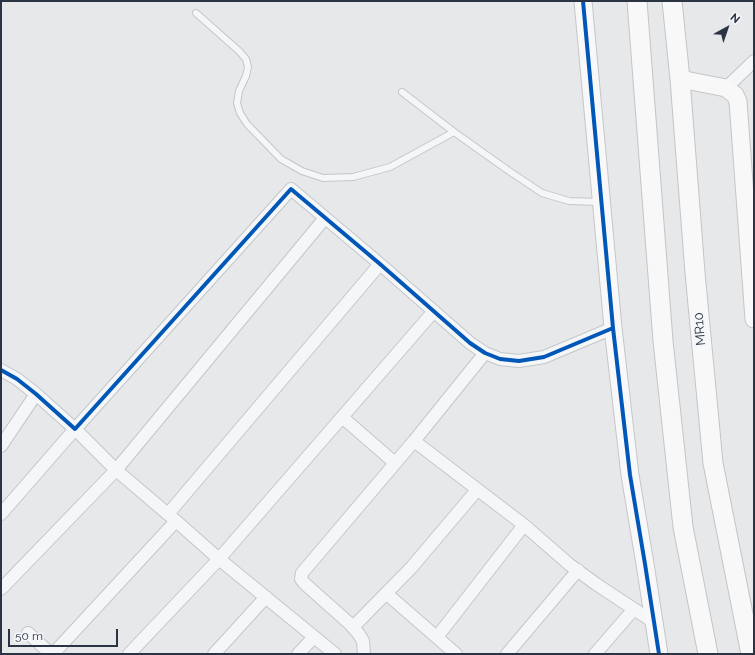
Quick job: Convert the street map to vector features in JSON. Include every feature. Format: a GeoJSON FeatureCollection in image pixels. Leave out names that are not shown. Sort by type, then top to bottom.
{"type":"FeatureCollection","features":[{"type":"Feature","properties":{"kind":"main road"},"geometry":{"type":"LineString","coordinates":[[637,1],[665,357],[683,527],[708,654]]}},
{"type":"Feature","properties":{"kind":"main road","name":"MR10"},"geometry":{"type":"LineString","coordinates":[[672,1],[713,463],[751,654]]}},
{"type":"Feature","properties":{"kind":"street"},"geometry":{"type":"LineString","coordinates":[[583,1],[613,328],[630,475],[659,654]]}},
{"type":"Feature","properties":{"kind":"street"},"geometry":{"type":"LineString","coordinates":[[726,88],[754,61]]}},
{"type":"Feature","properties":{"kind":"street"},"geometry":{"type":"LineString","coordinates":[[680,79],[726,88],[738,101],[754,319]]}},
{"type":"Feature","properties":{"kind":"street"},"geometry":{"type":"LineString","coordinates":[[1,514],[290,189],[380,264],[470,343],[485,353],[500,359],[519,361],[544,357],[613,328]]}},
{"type":"Feature","properties":{"kind":"street"},"geometry":{"type":"LineString","coordinates":[[1,589],[116,470],[325,218]]}},
{"type":"Feature","properties":{"kind":"street"},"geometry":{"type":"LineString","coordinates":[[28,633],[52,654],[172,518],[380,264]]}},
{"type":"Feature","properties":{"kind":"street"},"geometry":{"type":"LineString","coordinates":[[129,654],[218,559],[434,311]]}},
{"type":"Feature","properties":{"kind":"street"},"geometry":{"type":"LineString","coordinates":[[364,654],[363,641],[353,628],[304,583],[301,579],[302,573],[414,441],[485,353]]}},
{"type":"Feature","properties":{"kind":"street"},"geometry":{"type":"LineString","coordinates":[[1,370],[17,379],[36,394],[75,429],[116,470],[218,559],[335,654]]}},
{"type":"Feature","properties":{"kind":"street"},"geometry":{"type":"LineString","coordinates":[[1,446],[36,394]]}},
{"type":"Feature","properties":{"kind":"street"},"geometry":{"type":"LineString","coordinates":[[342,417],[395,463]]}},
{"type":"Feature","properties":{"kind":"street"},"geometry":{"type":"LineString","coordinates":[[414,441],[596,584],[654,623]]}},
{"type":"Feature","properties":{"kind":"street"},"geometry":{"type":"LineString","coordinates":[[353,628],[411,568],[477,490]]}},
{"type":"Feature","properties":{"kind":"street"},"geometry":{"type":"LineString","coordinates":[[437,637],[524,526]]}},
{"type":"Feature","properties":{"kind":"street"},"geometry":{"type":"LineString","coordinates":[[507,654],[578,570]]}},
{"type":"Feature","properties":{"kind":"street"},"geometry":{"type":"LineString","coordinates":[[387,594],[456,654]]}},
{"type":"Feature","properties":{"kind":"street"},"geometry":{"type":"LineString","coordinates":[[214,654],[266,598]]}},
{"type":"Feature","properties":{"kind":"street"},"geometry":{"type":"LineString","coordinates":[[596,654],[634,609]]}},
{"type":"Feature","properties":{"kind":"street"},"geometry":{"type":"LineString","coordinates":[[298,654],[314,637]]}},
{"type":"Feature","properties":{"kind":"lane"},"geometry":{"type":"LineString","coordinates":[[196,13],[246,59],[248,67],[246,76],[239,91],[237,103],[240,113],[247,124],[281,159],[302,172],[323,178],[353,177],[390,167],[454,132]]}},
{"type":"Feature","properties":{"kind":"lane"},"geometry":{"type":"LineString","coordinates":[[402,92],[454,132],[542,193],[569,201],[602,202]]}},
{"type":"Feature","properties":{"kind":"cycle path"},"geometry":{"type":"LineString","coordinates":[[583,1],[613,328],[630,475],[659,654]]}},
{"type":"Feature","properties":{"kind":"cycle path"},"geometry":{"type":"LineString","coordinates":[[1,370],[17,379],[36,394],[75,429],[291,189],[470,343],[485,353],[500,359],[519,361],[544,357],[613,328]]}}]}
